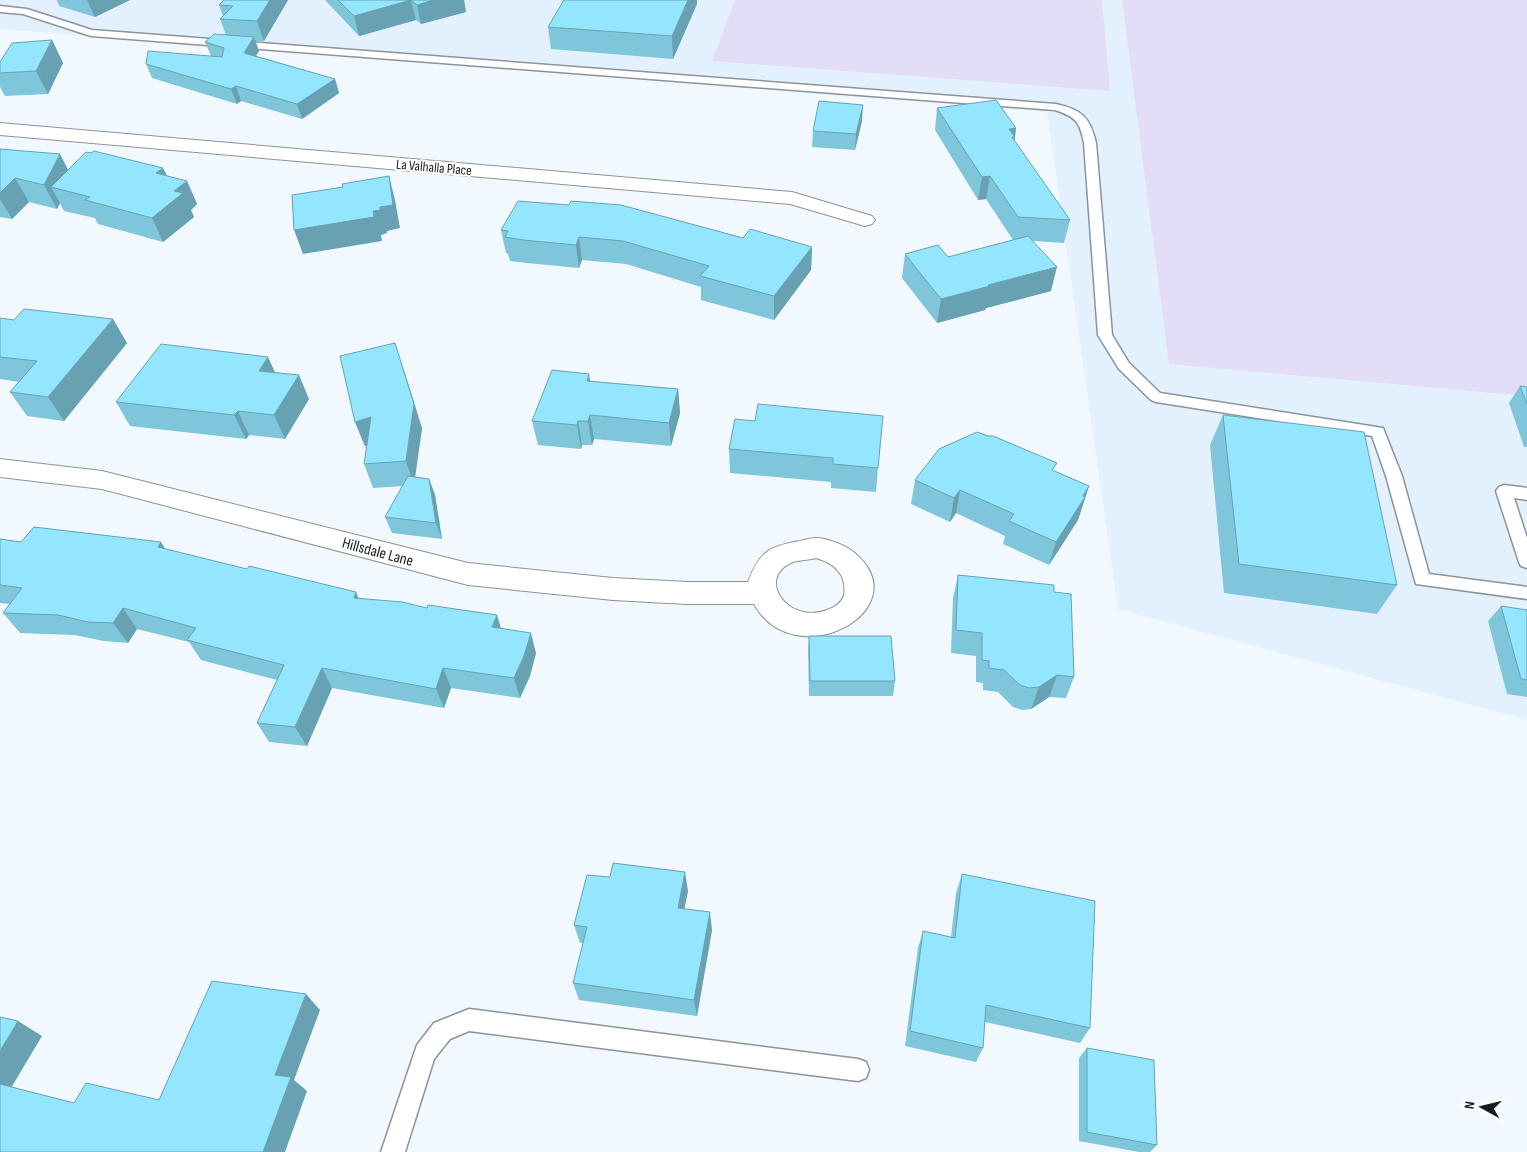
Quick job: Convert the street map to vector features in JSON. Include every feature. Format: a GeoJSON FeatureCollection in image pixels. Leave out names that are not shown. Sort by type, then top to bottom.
{"type":"FeatureCollection","features":[{"type":"Feature","properties":{"kind":"street","name":"La Valhalla Place"},"geometry":{"type":"LineString","coordinates":[[0,129],[792,198],[865,220]]}},
{"type":"Feature","properties":{"kind":"street","name":"Hillsdale Lane"},"geometry":{"type":"LineString","coordinates":[[0,468],[102,480],[468,574],[613,589],[762,593]]}},
{"type":"Feature","properties":{"kind":"lane"},"geometry":{"type":"LineString","coordinates":[[0,9],[24,11],[91,33],[1056,107],[1076,113],[1086,124],[1090,143],[1105,335],[1124,366],[1156,397],[1378,432],[1394,476],[1422,580],[1527,593]]}},
{"type":"Feature","properties":{"kind":"lane"},"geometry":{"type":"LineString","coordinates":[[1527,494],[1504,491],[1527,562]]}},
{"type":"Feature","properties":{"kind":"lane"},"geometry":{"type":"LineString","coordinates":[[393,1152],[425,1053],[442,1031],[469,1020],[858,1070]]}},
{"type":"Feature","properties":{"kind":"shaded area"},"geometry":{"type":"Polygon","coordinates":[[[0,0],[1527,0],[1527,720],[1118,609],[1047,112],[0,29],[0,0]]]}},
{"type":"Feature","properties":{"kind":"shaded area"},"geometry":{"type":"Polygon","coordinates":[[[735,0],[1102,0],[1110,91],[712,61],[735,0]]]}},
{"type":"Feature","properties":{"kind":"shaded area"},"geometry":{"type":"Polygon","coordinates":[[[1122,0],[1527,0],[1527,396],[1169,364],[1122,0]]]}},
{"type":"Feature","properties":{"kind":"building"},"geometry":{"type":"Polygon","coordinates":[[[224,0],[270,0],[257,21],[220,19],[233,6],[219,5],[224,0]]]}},
{"type":"Feature","properties":{"kind":"building"},"geometry":{"type":"Polygon","coordinates":[[[338,0],[411,0],[354,16],[338,0]]]}},
{"type":"Feature","properties":{"kind":"building"},"geometry":{"type":"Polygon","coordinates":[[[411,0],[433,0],[417,5],[411,0]]]}},
{"type":"Feature","properties":{"kind":"building"},"geometry":{"type":"Polygon","coordinates":[[[564,0],[688,0],[672,36],[548,27],[564,0]]]}},
{"type":"Feature","properties":{"kind":"building"},"geometry":{"type":"Polygon","coordinates":[[[214,34],[254,37],[244,53],[335,79],[297,104],[236,86],[231,89],[146,64],[148,51],[222,57],[224,48],[205,42],[214,34]]]}},
{"type":"Feature","properties":{"kind":"building"},"geometry":{"type":"Polygon","coordinates":[[[52,40],[36,71],[0,73],[0,62],[12,43],[52,40]]]}},
{"type":"Feature","properties":{"kind":"building"},"geometry":{"type":"Polygon","coordinates":[[[996,100],[1016,128],[1009,129],[1015,137],[1012,137],[1070,220],[1018,217],[990,176],[982,177],[937,108],[996,100]]]}},
{"type":"Feature","properties":{"kind":"building"},"geometry":{"type":"Polygon","coordinates":[[[819,101],[863,105],[856,134],[813,131],[819,101]]]}},
{"type":"Feature","properties":{"kind":"building"},"geometry":{"type":"Polygon","coordinates":[[[0,149],[60,154],[44,185],[15,178],[0,193],[0,149]]]}},
{"type":"Feature","properties":{"kind":"building"},"geometry":{"type":"Polygon","coordinates":[[[94,151],[163,168],[156,173],[187,181],[174,191],[183,193],[152,218],[85,200],[90,197],[51,187],[86,152],[91,153],[94,151]]]}},
{"type":"Feature","properties":{"kind":"building"},"geometry":{"type":"Polygon","coordinates":[[[389,176],[393,205],[380,207],[380,210],[373,211],[374,217],[294,230],[292,195],[343,187],[342,184],[389,176]]]}},
{"type":"Feature","properties":{"kind":"building"},"geometry":{"type":"Polygon","coordinates":[[[518,201],[569,205],[571,201],[621,205],[743,238],[750,229],[812,247],[774,296],[700,276],[709,266],[623,241],[579,237],[576,245],[505,237],[508,231],[501,230],[518,201]]]}},
{"type":"Feature","properties":{"kind":"building"},"geometry":{"type":"Polygon","coordinates":[[[1028,236],[1057,267],[941,299],[905,254],[938,245],[948,257],[1028,236]]]}},
{"type":"Feature","properties":{"kind":"building"},"geometry":{"type":"Polygon","coordinates":[[[24,309],[113,319],[48,397],[10,392],[37,361],[0,357],[0,318],[14,320],[24,309]]]}},
{"type":"Feature","properties":{"kind":"building"},"geometry":{"type":"Polygon","coordinates":[[[395,343],[414,404],[406,461],[364,464],[371,417],[355,422],[340,356],[395,343]]]}},
{"type":"Feature","properties":{"kind":"building"},"geometry":{"type":"Polygon","coordinates":[[[161,344],[268,357],[259,371],[299,375],[274,415],[238,411],[234,415],[116,402],[161,344]]]}},
{"type":"Feature","properties":{"kind":"building"},"geometry":{"type":"Polygon","coordinates":[[[552,370],[589,374],[587,381],[678,389],[669,423],[590,415],[588,421],[578,421],[577,425],[532,421],[552,370]]]}},
{"type":"Feature","properties":{"kind":"building"},"geometry":{"type":"Polygon","coordinates":[[[1520,386],[1527,387],[1527,404],[1520,386]]]}},
{"type":"Feature","properties":{"kind":"building"},"geometry":{"type":"Polygon","coordinates":[[[758,404],[883,416],[878,468],[833,464],[833,458],[729,449],[735,419],[755,421],[758,404]]]}},
{"type":"Feature","properties":{"kind":"building"},"geometry":{"type":"Polygon","coordinates":[[[1223,415],[1364,432],[1397,585],[1239,564],[1223,415]]]}},
{"type":"Feature","properties":{"kind":"building"},"geometry":{"type":"Polygon","coordinates":[[[977,432],[993,436],[1057,463],[1052,470],[1089,486],[1083,496],[1085,497],[1056,542],[1009,521],[1014,514],[960,490],[954,498],[915,480],[939,449],[977,432]]]}},
{"type":"Feature","properties":{"kind":"building"},"geometry":{"type":"Polygon","coordinates":[[[408,476],[429,479],[436,523],[385,517],[408,476]]]}},
{"type":"Feature","properties":{"kind":"building"},"geometry":{"type":"Polygon","coordinates":[[[34,527],[161,542],[158,547],[247,569],[249,566],[356,592],[354,598],[402,602],[427,608],[428,605],[497,615],[492,627],[531,633],[524,656],[514,678],[443,668],[436,689],[322,668],[295,727],[257,723],[284,665],[187,640],[196,628],[123,608],[113,623],[88,622],[58,615],[3,613],[22,588],[0,585],[0,539],[21,542],[34,527]]]}},
{"type":"Feature","properties":{"kind":"building"},"geometry":{"type":"Polygon","coordinates":[[[958,575],[1054,585],[1054,592],[1071,594],[1074,677],[1057,675],[1039,687],[1029,688],[1020,685],[1004,670],[989,668],[989,661],[982,660],[982,633],[956,630],[958,575]]]}},
{"type":"Feature","properties":{"kind":"building"},"geometry":{"type":"Polygon","coordinates":[[[1501,606],[1527,610],[1527,680],[1521,679],[1501,606]]]}},
{"type":"Feature","properties":{"kind":"building"},"geometry":{"type":"Polygon","coordinates":[[[809,636],[891,636],[895,681],[810,681],[809,636]]]}},
{"type":"Feature","properties":{"kind":"building"},"geometry":{"type":"Polygon","coordinates":[[[613,863],[685,872],[678,908],[710,912],[694,1000],[573,983],[587,927],[574,925],[587,875],[610,877],[613,863]]]}},
{"type":"Feature","properties":{"kind":"building"},"geometry":{"type":"Polygon","coordinates":[[[962,874],[1095,901],[1090,1028],[986,1005],[983,1048],[910,1031],[923,931],[955,938],[962,874]]]}},
{"type":"Feature","properties":{"kind":"building"},"geometry":{"type":"Polygon","coordinates":[[[212,981],[306,994],[275,1075],[291,1077],[263,1152],[0,1152],[0,1084],[74,1103],[86,1083],[159,1100],[212,981]]]}},
{"type":"Feature","properties":{"kind":"building"},"geometry":{"type":"Polygon","coordinates":[[[0,1017],[18,1021],[0,1051],[0,1017]]]}},
{"type":"Feature","properties":{"kind":"building"},"geometry":{"type":"Polygon","coordinates":[[[1087,1048],[1154,1060],[1157,1145],[1087,1132],[1087,1048]]]}}]}
